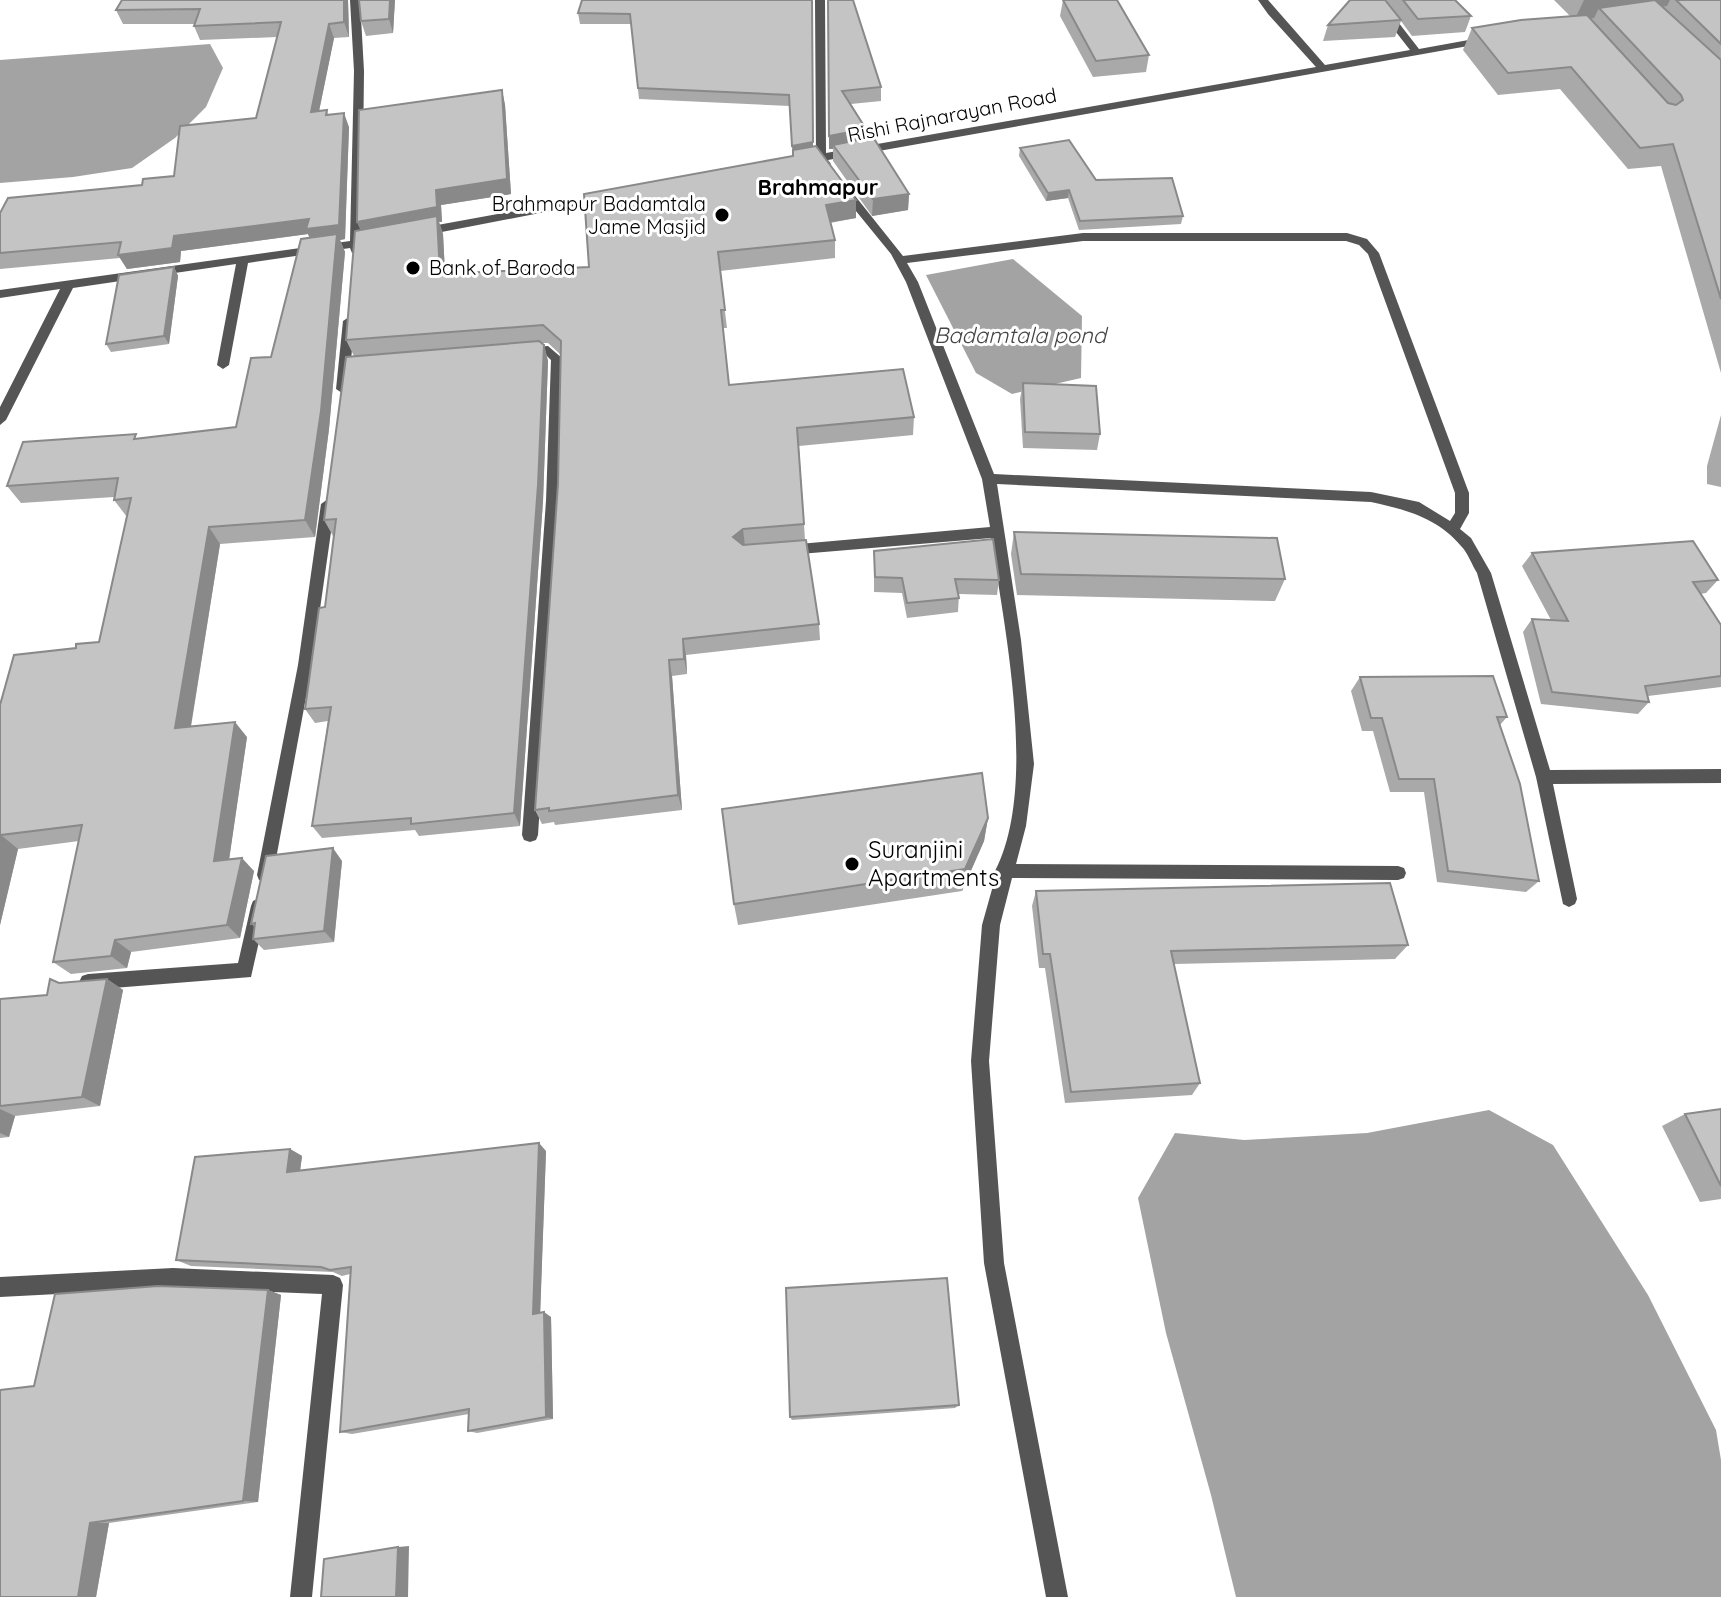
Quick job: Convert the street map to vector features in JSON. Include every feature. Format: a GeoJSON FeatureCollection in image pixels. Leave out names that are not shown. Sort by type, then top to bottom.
{"type":"FeatureCollection","features":[{"type":"Feature","properties":{"kind":"street"},"geometry":{"type":"LineString","coordinates":[[355,0],[359,71],[355,252]]}},
{"type":"Feature","properties":{"kind":"street"},"geometry":{"type":"LineString","coordinates":[[820,0],[821,158],[900,260],[912,282],[989,479],[1014,640],[1026,764],[1018,826],[1003,871],[991,925],[980,1061],[994,1263],[1057,1597]]}},
{"type":"Feature","properties":{"kind":"street"},"geometry":{"type":"LineString","coordinates":[[1263,0],[1322,68]]}},
{"type":"Feature","properties":{"kind":"street"},"geometry":{"type":"LineString","coordinates":[[1376,0],[1416,52]]}},
{"type":"Feature","properties":{"kind":"street","name":"Rishi Rajnarayan Road"},"geometry":{"type":"LineString","coordinates":[[791,163],[1503,37]]}},
{"type":"Feature","properties":{"kind":"street"},"geometry":{"type":"LineString","coordinates":[[401,236],[610,197]]}},
{"type":"Feature","properties":{"kind":"street"},"geometry":{"type":"LineString","coordinates":[[900,260],[1083,237],[1347,237],[1363,242],[1373,253],[1462,493],[1462,513],[1452,530]]}},
{"type":"Feature","properties":{"kind":"street"},"geometry":{"type":"LineString","coordinates":[[0,294],[243,260],[355,252],[386,239]]}},
{"type":"Feature","properties":{"kind":"street"},"geometry":{"type":"LineString","coordinates":[[223,365],[243,260]]}},
{"type":"Feature","properties":{"kind":"street"},"geometry":{"type":"LineString","coordinates":[[0,420],[68,285]]}},
{"type":"Feature","properties":{"kind":"street"},"geometry":{"type":"LineString","coordinates":[[340,407],[352,366],[350,305]]}},
{"type":"Feature","properties":{"kind":"street"},"geometry":{"type":"LineString","coordinates":[[508,353],[548,350],[557,359],[553,501],[530,835]]}},
{"type":"Feature","properties":{"kind":"street"},"geometry":{"type":"LineString","coordinates":[[989,479],[1371,497],[1414,506],[1452,530],[1466,542],[1484,573],[1544,777],[1569,899]]}},
{"type":"Feature","properties":{"kind":"street"},"geometry":{"type":"LineString","coordinates":[[76,983],[245,971],[303,680],[331,481]]}},
{"type":"Feature","properties":{"kind":"street"},"geometry":{"type":"LineString","coordinates":[[777,551],[997,532]]}},
{"type":"Feature","properties":{"kind":"street"},"geometry":{"type":"LineString","coordinates":[[1544,777],[1721,776]]}},
{"type":"Feature","properties":{"kind":"street"},"geometry":{"type":"LineString","coordinates":[[1003,871],[1398,873]]}},
{"type":"Feature","properties":{"kind":"street"},"geometry":{"type":"LineString","coordinates":[[0,1287],[173,1278],[333,1285],[301,1597]]}},
{"type":"Feature","properties":{"kind":"water"},"geometry":{"type":"Polygon","coordinates":[[[210,44],[223,68],[206,107],[175,138],[132,168],[0,183],[0,60],[210,44]]]}},
{"type":"Feature","properties":{"kind":"water","name":"Badamtala pond"},"geometry":{"type":"Polygon","coordinates":[[[1013,259],[1082,316],[1081,378],[1012,394],[976,373],[926,275],[1013,259]]]}},
{"type":"Feature","properties":{"kind":"water"},"geometry":{"type":"Polygon","coordinates":[[[1489,1110],[1553,1145],[1648,1295],[1716,1430],[1721,1460],[1721,1597],[1236,1597],[1166,1333],[1138,1198],[1175,1133],[1244,1140],[1367,1133],[1489,1110]]]}},
{"type":"Feature","properties":{"kind":"building"},"geometry":{"type":"Polygon","coordinates":[[[122,0],[344,0],[344,22],[329,24],[311,112],[327,110],[326,115],[344,113],[339,225],[306,229],[309,219],[174,236],[172,248],[118,255],[121,242],[0,253],[0,213],[8,198],[142,185],[143,179],[174,176],[180,126],[256,118],[281,22],[194,26],[200,9],[116,10],[122,0]]]}},
{"type":"Feature","properties":{"kind":"building"},"geometry":{"type":"Polygon","coordinates":[[[359,0],[390,0],[389,19],[361,21],[359,0]]]}},
{"type":"Feature","properties":{"kind":"building"},"geometry":{"type":"Polygon","coordinates":[[[582,0],[812,0],[813,142],[792,146],[789,95],[638,88],[630,14],[578,13],[582,0]]]}},
{"type":"Feature","properties":{"kind":"building"},"geometry":{"type":"Polygon","coordinates":[[[828,0],[853,0],[881,87],[842,91],[866,129],[829,136],[828,0]]]}},
{"type":"Feature","properties":{"kind":"building"},"geometry":{"type":"Polygon","coordinates":[[[1063,0],[1117,0],[1149,55],[1096,61],[1063,0]]]}},
{"type":"Feature","properties":{"kind":"building"},"geometry":{"type":"Polygon","coordinates":[[[1350,0],[1385,0],[1401,20],[1328,25],[1350,0]]]}},
{"type":"Feature","properties":{"kind":"building"},"geometry":{"type":"Polygon","coordinates":[[[1403,0],[1455,0],[1471,16],[1418,19],[1403,0]]]}},
{"type":"Feature","properties":{"kind":"building"},"geometry":{"type":"Polygon","coordinates":[[[1655,0],[1721,60],[1721,299],[1673,144],[1640,148],[1571,67],[1508,73],[1472,28],[1521,20],[1587,15],[1668,103],[1676,105],[1683,100],[1681,95],[1599,8],[1655,0]]]}},
{"type":"Feature","properties":{"kind":"building"},"geometry":{"type":"Polygon","coordinates":[[[1676,0],[1721,0],[1721,44],[1676,0]]]}},
{"type":"Feature","properties":{"kind":"building"},"geometry":{"type":"Polygon","coordinates":[[[502,90],[507,179],[436,190],[437,207],[357,222],[359,110],[502,90]]]}},
{"type":"Feature","properties":{"kind":"building"},"geometry":{"type":"Polygon","coordinates":[[[873,137],[909,194],[873,199],[833,145],[873,137]]]}},
{"type":"Feature","properties":{"kind":"building"},"geometry":{"type":"Polygon","coordinates":[[[1069,140],[1096,180],[1172,178],[1183,216],[1080,221],[1069,190],[1048,193],[1020,148],[1069,140]]]}},
{"type":"Feature","properties":{"kind":"building"},"geometry":{"type":"Polygon","coordinates":[[[816,146],[856,200],[826,205],[835,240],[718,252],[729,385],[903,369],[914,417],[797,428],[804,524],[743,529],[733,537],[743,545],[806,540],[819,624],[683,639],[684,659],[669,660],[678,795],[549,811],[549,808],[535,810],[558,484],[561,341],[543,325],[346,340],[355,231],[437,216],[440,274],[589,267],[584,194],[793,156],[793,150],[816,146]]]}},
{"type":"Feature","properties":{"kind":"building"},"geometry":{"type":"Polygon","coordinates":[[[337,234],[321,411],[305,520],[209,527],[175,728],[235,722],[214,861],[242,858],[227,925],[115,940],[111,956],[53,962],[82,825],[1,835],[0,838],[0,705],[14,655],[76,648],[76,644],[99,642],[131,498],[114,500],[118,478],[7,486],[23,442],[136,434],[134,439],[236,427],[251,358],[271,357],[301,239],[337,234]]]}},
{"type":"Feature","properties":{"kind":"building"},"geometry":{"type":"Polygon","coordinates":[[[174,267],[164,336],[106,344],[119,275],[174,267]]]}},
{"type":"Feature","properties":{"kind":"building"},"geometry":{"type":"Polygon","coordinates":[[[539,341],[544,345],[538,485],[514,813],[411,824],[411,818],[312,826],[331,707],[305,709],[319,608],[325,607],[336,519],[324,520],[346,357],[539,341]]]}},
{"type":"Feature","properties":{"kind":"building"},"geometry":{"type":"Polygon","coordinates":[[[1023,383],[1096,386],[1100,434],[1025,432],[1023,383]]]}},
{"type":"Feature","properties":{"kind":"building"},"geometry":{"type":"Polygon","coordinates":[[[1014,532],[1277,538],[1285,579],[1021,574],[1014,532]]]}},
{"type":"Feature","properties":{"kind":"building"},"geometry":{"type":"Polygon","coordinates":[[[993,539],[999,580],[955,579],[959,598],[907,603],[902,578],[875,577],[874,551],[993,539]]]}},
{"type":"Feature","properties":{"kind":"building"},"geometry":{"type":"Polygon","coordinates":[[[1693,541],[1718,580],[1693,582],[1721,625],[1721,676],[1645,686],[1649,702],[1552,692],[1532,619],[1568,621],[1532,553],[1693,541]]]}},
{"type":"Feature","properties":{"kind":"building"},"geometry":{"type":"Polygon","coordinates":[[[1493,676],[1507,717],[1497,717],[1520,784],[1539,881],[1448,871],[1434,779],[1399,779],[1382,718],[1371,718],[1360,677],[1493,676]]]}},
{"type":"Feature","properties":{"kind":"building","name":"Suranjini Apartments"},"geometry":{"type":"Polygon","coordinates":[[[982,773],[988,818],[965,869],[734,904],[722,809],[982,773]]]}},
{"type":"Feature","properties":{"kind":"building"},"geometry":{"type":"Polygon","coordinates":[[[333,848],[324,931],[253,939],[255,923],[251,924],[266,856],[333,848]]]}},
{"type":"Feature","properties":{"kind":"building"},"geometry":{"type":"Polygon","coordinates":[[[1390,883],[1408,945],[1171,951],[1200,1083],[1071,1092],[1050,954],[1043,954],[1036,891],[1390,883]]]}},
{"type":"Feature","properties":{"kind":"building"},"geometry":{"type":"Polygon","coordinates":[[[50,979],[59,983],[107,979],[82,1097],[0,1106],[0,999],[47,995],[50,979]]]}},
{"type":"Feature","properties":{"kind":"building"},"geometry":{"type":"Polygon","coordinates":[[[1721,1109],[1721,1186],[1685,1114],[1721,1109]]]}},
{"type":"Feature","properties":{"kind":"building"},"geometry":{"type":"Polygon","coordinates":[[[539,1143],[533,1314],[544,1312],[546,1417],[468,1431],[469,1409],[340,1432],[351,1267],[330,1270],[321,1267],[176,1260],[195,1157],[290,1149],[287,1172],[539,1143]]]}},
{"type":"Feature","properties":{"kind":"building"},"geometry":{"type":"Polygon","coordinates":[[[947,1278],[959,1405],[790,1417],[786,1288],[947,1278]]]}},
{"type":"Feature","properties":{"kind":"building"},"geometry":{"type":"Polygon","coordinates":[[[158,1286],[268,1290],[243,1501],[90,1523],[78,1597],[0,1597],[0,1390],[34,1386],[55,1294],[158,1286]]]}},
{"type":"Feature","properties":{"kind":"building"},"geometry":{"type":"Polygon","coordinates":[[[398,1547],[396,1597],[321,1597],[324,1559],[398,1547]]]}},
{"type":"Feature","properties":{"kind":"place","name":"Brahmapur Badamtala Jame Masjid"},"geometry":{"type":"Point","coordinates":[722,215]}},
{"type":"Feature","properties":{"kind":"place","name":"Bank of Baroda"},"geometry":{"type":"Point","coordinates":[413,268]}},
{"type":"Feature","properties":{"kind":"place","name":"Suranjini Apartments"},"geometry":{"type":"Point","coordinates":[852,864]}},
{"type":"Feature","properties":{"kind":"district","name":"Brahmapur"},"geometry":{"type":"Point","coordinates":[818,187]}}]}
